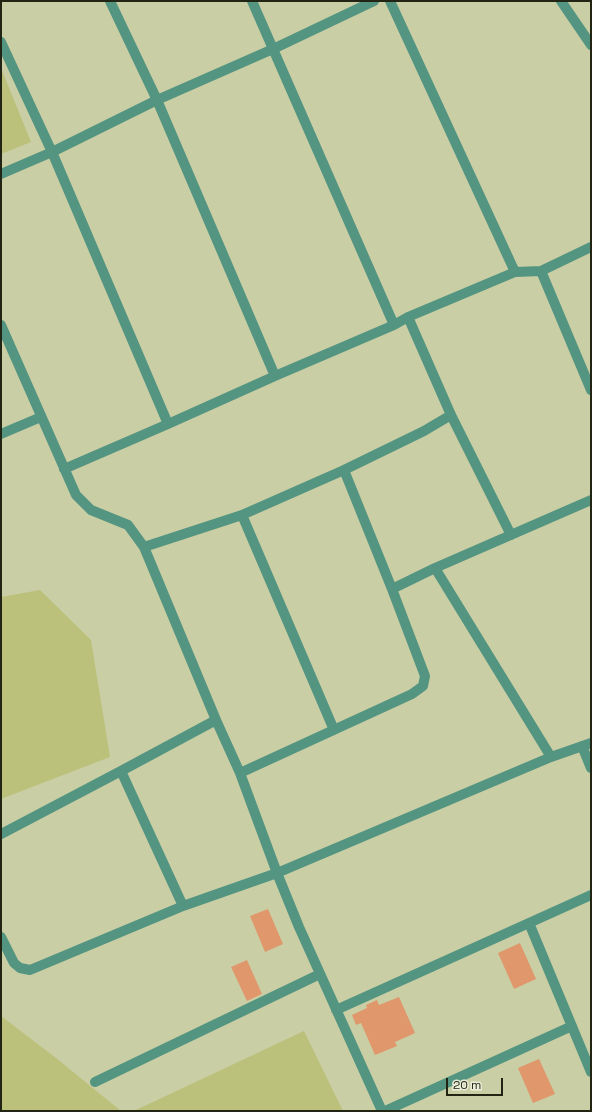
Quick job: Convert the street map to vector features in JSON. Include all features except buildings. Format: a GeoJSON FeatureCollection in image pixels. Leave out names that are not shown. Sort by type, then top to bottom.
{"type":"FeatureCollection","features":[{"type":"Feature","properties":{"kind":"street"},"geometry":{"type":"LineString","coordinates":[[110,1],[157,100],[275,376]]}},
{"type":"Feature","properties":{"kind":"street"},"geometry":{"type":"LineString","coordinates":[[252,1],[394,325]]}},
{"type":"Feature","properties":{"kind":"street"},"geometry":{"type":"LineString","coordinates":[[1,174],[52,152],[157,100],[273,49],[374,1]]}},
{"type":"Feature","properties":{"kind":"street"},"geometry":{"type":"LineString","coordinates":[[390,1],[515,272]]}},
{"type":"Feature","properties":{"kind":"street"},"geometry":{"type":"LineString","coordinates":[[561,1],[591,45]]}},
{"type":"Feature","properties":{"kind":"street"},"geometry":{"type":"LineString","coordinates":[[1,42],[52,152],[168,424]]}},
{"type":"Feature","properties":{"kind":"street"},"geometry":{"type":"LineString","coordinates":[[64,469],[394,325],[408,317],[515,272],[541,271],[591,247]]}},
{"type":"Feature","properties":{"kind":"street"},"geometry":{"type":"LineString","coordinates":[[541,271],[591,390]]}},
{"type":"Feature","properties":{"kind":"street"},"geometry":{"type":"LineString","coordinates":[[408,317],[451,415],[511,535]]}},
{"type":"Feature","properties":{"kind":"street"},"geometry":{"type":"LineString","coordinates":[[1,324],[76,495],[91,510],[128,525],[144,547],[216,720],[240,773],[277,873],[320,974],[382,1111]]}},
{"type":"Feature","properties":{"kind":"street"},"geometry":{"type":"LineString","coordinates":[[144,547],[242,515],[344,470],[424,431],[451,415]]}},
{"type":"Feature","properties":{"kind":"street"},"geometry":{"type":"LineString","coordinates":[[1,434],[41,417]]}},
{"type":"Feature","properties":{"kind":"street"},"geometry":{"type":"LineString","coordinates":[[240,773],[412,694],[423,686],[425,676],[344,470]]}},
{"type":"Feature","properties":{"kind":"street"},"geometry":{"type":"LineString","coordinates":[[392,589],[435,568],[591,500]]}},
{"type":"Feature","properties":{"kind":"street"},"geometry":{"type":"LineString","coordinates":[[242,515],[334,730]]}},
{"type":"Feature","properties":{"kind":"street"},"geometry":{"type":"LineString","coordinates":[[435,568],[551,758]]}},
{"type":"Feature","properties":{"kind":"street"},"geometry":{"type":"LineString","coordinates":[[1,834],[216,720]]}},
{"type":"Feature","properties":{"kind":"street"},"geometry":{"type":"LineString","coordinates":[[1,937],[14,963],[20,968],[30,970],[183,906],[277,873],[551,758],[586,745],[591,768]]}},
{"type":"Feature","properties":{"kind":"street"},"geometry":{"type":"LineString","coordinates":[[121,771],[183,906]]}},
{"type":"Feature","properties":{"kind":"street"},"geometry":{"type":"LineString","coordinates":[[336,1010],[591,895]]}},
{"type":"Feature","properties":{"kind":"street"},"geometry":{"type":"LineString","coordinates":[[529,923],[591,1072]]}},
{"type":"Feature","properties":{"kind":"street"},"geometry":{"type":"LineString","coordinates":[[95,1082],[320,974]]}},
{"type":"Feature","properties":{"kind":"street"},"geometry":{"type":"LineString","coordinates":[[385,1111],[572,1026]]}},
{"type":"Feature","properties":{"kind":"green space"},"geometry":{"type":"Polygon","coordinates":[[[1,68],[31,142],[1,154],[1,68]]]}},
{"type":"Feature","properties":{"kind":"green space"},"geometry":{"type":"Polygon","coordinates":[[[40,590],[91,640],[110,757],[1,799],[1,597],[40,590]]]}},
{"type":"Feature","properties":{"kind":"green space"},"geometry":{"type":"Polygon","coordinates":[[[1,1016],[56,1058],[121,1111],[1,1111],[1,1016]]]}},
{"type":"Feature","properties":{"kind":"green space"},"geometry":{"type":"Polygon","coordinates":[[[304,1031],[343,1111],[134,1111],[304,1031]]]}}]}
